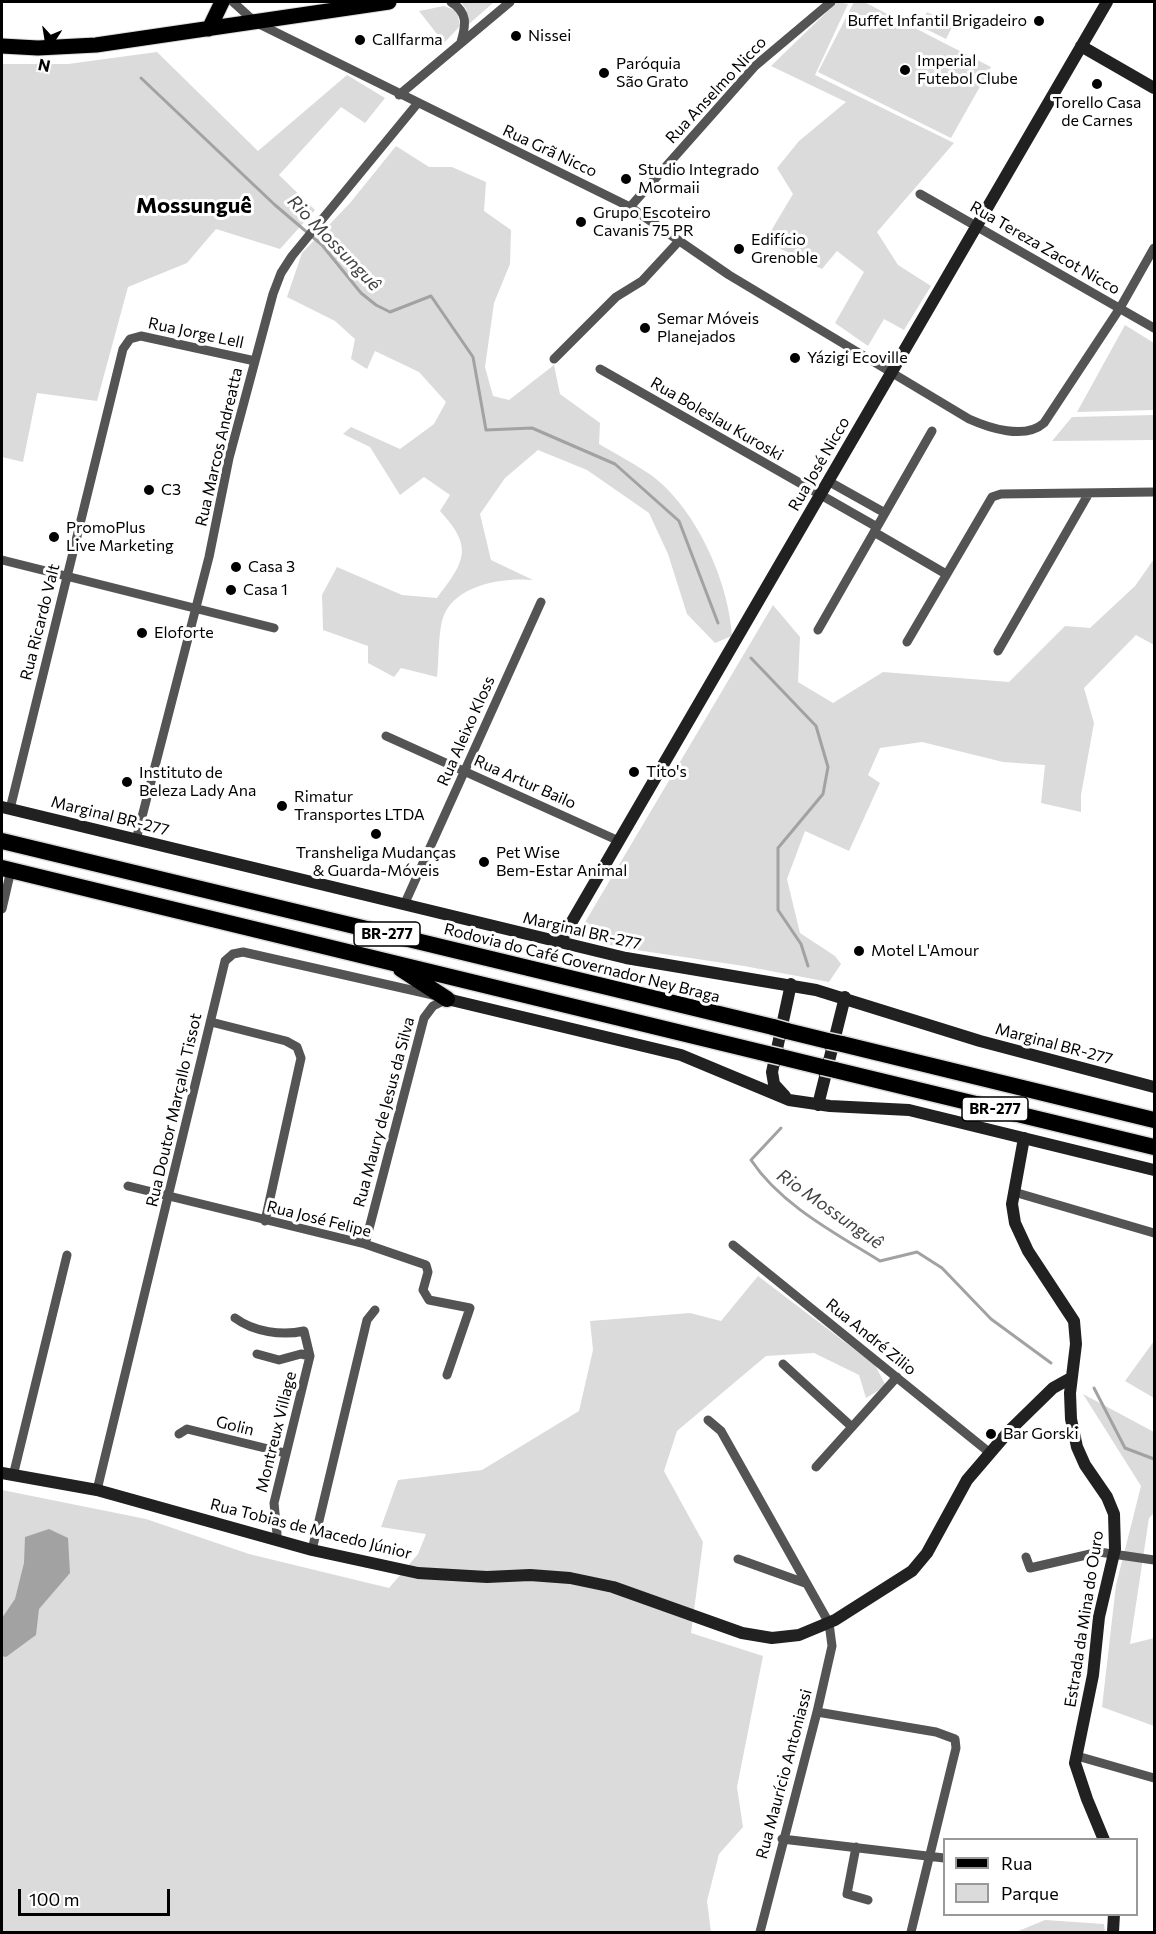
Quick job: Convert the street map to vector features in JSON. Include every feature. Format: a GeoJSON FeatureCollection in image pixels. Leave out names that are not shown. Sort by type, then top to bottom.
{"type":"FeatureCollection","features":[{"type":"Feature","properties":{"kind":"highway","name":"Rodovia do Café Governador Ney Braga"},"geometry":{"type":"LineString","coordinates":[[2,841],[1155,1120]]}},
{"type":"Feature","properties":{"kind":"highway","name":"BR-277"},"geometry":{"type":"LineString","coordinates":[[6,869],[1155,1147]]}},
{"type":"Feature","properties":{"kind":"highway"},"geometry":{"type":"LineString","coordinates":[[391,962],[447,999]]}},
{"type":"Feature","properties":{"kind":"main road"},"geometry":{"type":"LineString","coordinates":[[209,29],[222,2]]}},
{"type":"Feature","properties":{"kind":"main road"},"geometry":{"type":"LineString","coordinates":[[2,46],[76,47],[255,22],[349,5],[389,2]]}},
{"type":"Feature","properties":{"kind":"street","name":"Rua Grã Nicco"},"geometry":{"type":"LineString","coordinates":[[232,2],[255,22],[417,104],[630,207],[729,275],[979,423],[1013,431],[1040,427],[1120,308]]}},
{"type":"Feature","properties":{"kind":"street"},"geometry":{"type":"LineString","coordinates":[[451,2],[458,6],[465,16],[461,42]]}},
{"type":"Feature","properties":{"kind":"street"},"geometry":{"type":"LineString","coordinates":[[399,95],[510,2]]}},
{"type":"Feature","properties":{"kind":"street","name":"Rua Anselmo Nicco"},"geometry":{"type":"LineString","coordinates":[[630,207],[755,66],[831,2]]}},
{"type":"Feature","properties":{"kind":"street","name":"Rua José Nicco"},"geometry":{"type":"LineString","coordinates":[[560,942],[1107,2]]}},
{"type":"Feature","properties":{"kind":"street"},"geometry":{"type":"LineString","coordinates":[[1081,46],[1155,88]]}},
{"type":"Feature","properties":{"kind":"street","name":"Rua Marcos Andreatta"},"geometry":{"type":"LineString","coordinates":[[136,840],[196,609],[230,458],[276,283],[305,240],[417,104]]}},
{"type":"Feature","properties":{"kind":"street","name":"Rua Tereza Zacot Nicco"},"geometry":{"type":"LineString","coordinates":[[920,194],[1155,328]]}},
{"type":"Feature","properties":{"kind":"street"},"geometry":{"type":"LineString","coordinates":[[554,359],[616,297],[642,281],[679,241]]}},
{"type":"Feature","properties":{"kind":"street"},"geometry":{"type":"LineString","coordinates":[[1120,308],[1155,248]]}},
{"type":"Feature","properties":{"kind":"street","name":"Rua Jorge Lell"},"geometry":{"type":"LineString","coordinates":[[130,339],[147,337],[255,361]]}},
{"type":"Feature","properties":{"kind":"street","name":"Rua Ricardo Valt"},"geometry":{"type":"LineString","coordinates":[[6,808],[67,575],[121,354],[130,339]]}},
{"type":"Feature","properties":{"kind":"street","name":"Rua Boleslau Kuroski"},"geometry":{"type":"LineString","coordinates":[[600,369],[819,496],[946,574]]}},
{"type":"Feature","properties":{"kind":"street"},"geometry":{"type":"LineString","coordinates":[[818,630],[932,432]]}},
{"type":"Feature","properties":{"kind":"street"},"geometry":{"type":"LineString","coordinates":[[828,481],[885,513]]}},
{"type":"Feature","properties":{"kind":"street"},"geometry":{"type":"LineString","coordinates":[[907,642],[992,496],[1000,494],[1155,492]]}},
{"type":"Feature","properties":{"kind":"street"},"geometry":{"type":"LineString","coordinates":[[998,651],[1089,493]]}},
{"type":"Feature","properties":{"kind":"street"},"geometry":{"type":"LineString","coordinates":[[2,560],[274,628]]}},
{"type":"Feature","properties":{"kind":"street","name":"Rua Aleixo Kloss"},"geometry":{"type":"LineString","coordinates":[[404,904],[541,602]]}},
{"type":"Feature","properties":{"kind":"street","name":"Rua Artur Bailo"},"geometry":{"type":"LineString","coordinates":[[386,736],[619,841]]}},
{"type":"Feature","properties":{"kind":"street","name":"Marginal BR-277"},"geometry":{"type":"LineString","coordinates":[[6,808],[648,963],[791,984],[845,997],[980,1041],[1155,1087]]}},
{"type":"Feature","properties":{"kind":"street"},"geometry":{"type":"LineString","coordinates":[[2,909],[6,869]]}},
{"type":"Feature","properties":{"kind":"street","name":"Rua Doutor Marçallo Tissot"},"geometry":{"type":"LineString","coordinates":[[97,1490],[170,1197],[225,961],[233,954],[243,952],[447,999]]}},
{"type":"Feature","properties":{"kind":"street"},"geometry":{"type":"LineString","coordinates":[[789,1100],[774,1084],[772,1072],[791,984]]}},
{"type":"Feature","properties":{"kind":"street"},"geometry":{"type":"LineString","coordinates":[[818,1105],[845,997]]}},
{"type":"Feature","properties":{"kind":"street"},"geometry":{"type":"LineString","coordinates":[[447,999],[681,1054],[789,1100],[818,1105],[898,1109],[1155,1170]]}},
{"type":"Feature","properties":{"kind":"street","name":"Rua Maury de Jesus da Silva"},"geometry":{"type":"LineString","coordinates":[[365,1244],[423,1018],[433,1006],[447,999]]}},
{"type":"Feature","properties":{"kind":"street"},"geometry":{"type":"LineString","coordinates":[[211,1022],[286,1041],[297,1047],[301,1058],[265,1221]]}},
{"type":"Feature","properties":{"kind":"street","name":"Estrada da Mina do Ouro"},"geometry":{"type":"LineString","coordinates":[[1024,1138],[1012,1204],[1016,1223],[1028,1251],[1074,1321],[1076,1344],[1071,1378],[1071,1419],[1077,1447],[1084,1465],[1107,1497],[1114,1514],[1113,1554],[1099,1617],[1091,1684],[1075,1762],[1086,1799],[1104,1838]]}},
{"type":"Feature","properties":{"kind":"street","name":"Rua José Felipe"},"geometry":{"type":"LineString","coordinates":[[128,1186],[365,1244],[426,1265],[428,1272],[423,1290],[429,1300],[470,1308],[447,1375]]}},
{"type":"Feature","properties":{"kind":"street"},"geometry":{"type":"LineString","coordinates":[[1014,1192],[1155,1233]]}},
{"type":"Feature","properties":{"kind":"street","name":"Rua André Zilio"},"geometry":{"type":"LineString","coordinates":[[733,1245],[990,1453]]}},
{"type":"Feature","properties":{"kind":"street"},"geometry":{"type":"LineString","coordinates":[[7,1475],[67,1255]]}},
{"type":"Feature","properties":{"kind":"street"},"geometry":{"type":"LineString","coordinates":[[312,1550],[368,1320],[375,1310]]}},
{"type":"Feature","properties":{"kind":"street","name":"Montreux Village"},"geometry":{"type":"LineString","coordinates":[[235,1318],[243,1324],[287,1335],[304,1332],[310,1356],[274,1503],[277,1534],[275,1540]]}},
{"type":"Feature","properties":{"kind":"street"},"geometry":{"type":"LineString","coordinates":[[256,1354],[279,1360],[301,1354],[310,1356]]}},
{"type":"Feature","properties":{"kind":"street"},"geometry":{"type":"LineString","coordinates":[[783,1364],[852,1427]]}},
{"type":"Feature","properties":{"kind":"street"},"geometry":{"type":"LineString","coordinates":[[816,1467],[897,1377]]}},
{"type":"Feature","properties":{"kind":"street","name":"Rua Tobias de Macedo Júnior"},"geometry":{"type":"LineString","coordinates":[[7,1475],[97,1490],[312,1550],[418,1573],[570,1578],[613,1587],[742,1633],[772,1638],[799,1635],[829,1623],[912,1571],[927,1553],[967,1480],[1053,1388],[1071,1378]]}},
{"type":"Feature","properties":{"kind":"street"},"geometry":{"type":"LineString","coordinates":[[708,1420],[721,1431],[829,1623]]}},
{"type":"Feature","properties":{"kind":"street","name":"Golin"},"geometry":{"type":"LineString","coordinates":[[178,1434],[188,1429],[285,1453]]}},
{"type":"Feature","properties":{"kind":"street"},"geometry":{"type":"LineString","coordinates":[[1026,1557],[1030,1568],[1099,1552],[1155,1560]]}},
{"type":"Feature","properties":{"kind":"street"},"geometry":{"type":"LineString","coordinates":[[738,1559],[805,1582]]}},
{"type":"Feature","properties":{"kind":"street","name":"Rua Maurício Antoniassi"},"geometry":{"type":"LineString","coordinates":[[760,1932],[832,1646],[829,1623]]}},
{"type":"Feature","properties":{"kind":"street"},"geometry":{"type":"LineString","coordinates":[[817,1712],[936,1732],[955,1739],[956,1749],[911,1932]]}},
{"type":"Feature","properties":{"kind":"street"},"geometry":{"type":"LineString","coordinates":[[1077,1756],[1155,1778]]}},
{"type":"Feature","properties":{"kind":"street"},"geometry":{"type":"LineString","coordinates":[[782,1839],[943,1858]]}},
{"type":"Feature","properties":{"kind":"street"},"geometry":{"type":"LineString","coordinates":[[856,1847],[847,1894],[868,1900]]}},
{"type":"Feature","properties":{"kind":"street"},"geometry":{"type":"LineString","coordinates":[[1113,1932],[1114,1916]]}},
{"type":"Feature","properties":{"kind":"green space"},"geometry":{"type":"Polygon","coordinates":[[[461,2],[494,2],[469,24],[466,9],[461,2]]]}},
{"type":"Feature","properties":{"kind":"green space"},"geometry":{"type":"Polygon","coordinates":[[[837,2],[848,4],[815,75],[954,143],[877,232],[898,265],[931,286],[904,330],[884,319],[868,346],[835,323],[864,272],[837,251],[822,269],[765,241],[793,194],[777,168],[799,141],[846,102],[771,66],[837,2]]]}},
{"type":"Feature","properties":{"kind":"green space","name":"Imperial Futebol Clube"},"geometry":{"type":"Polygon","coordinates":[[[854,2],[864,2],[991,67],[951,138],[818,72],[854,2]]]}},
{"type":"Feature","properties":{"kind":"green space"},"geometry":{"type":"Polygon","coordinates":[[[444,6],[457,11],[460,26],[444,43],[419,11],[444,6]]]}},
{"type":"Feature","properties":{"kind":"green space"},"geometry":{"type":"Polygon","coordinates":[[[927,12],[953,25],[946,39],[920,26],[927,12]]]}},
{"type":"Feature","properties":{"kind":"green space"},"geometry":{"type":"Polygon","coordinates":[[[157,52],[258,151],[347,75],[385,98],[365,123],[341,107],[279,175],[315,210],[280,249],[216,229],[187,263],[128,287],[97,401],[37,393],[23,462],[2,457],[2,64],[68,64],[157,52]]]}},
{"type":"Feature","properties":{"kind":"green space"},"geometry":{"type":"Polygon","coordinates":[[[396,146],[429,167],[452,167],[486,182],[484,211],[511,230],[510,264],[494,303],[485,367],[493,396],[509,400],[554,365],[560,394],[600,423],[599,444],[651,475],[682,506],[696,526],[717,570],[730,615],[732,636],[715,643],[687,614],[668,554],[649,513],[587,470],[538,450],[505,478],[480,514],[491,560],[533,580],[493,582],[467,591],[456,599],[447,609],[442,621],[437,677],[401,668],[394,677],[368,663],[368,646],[323,630],[322,595],[337,567],[402,595],[437,598],[454,574],[462,554],[458,535],[440,511],[450,495],[424,477],[400,495],[370,447],[343,434],[351,427],[400,449],[434,424],[446,402],[419,372],[375,351],[367,369],[351,359],[355,339],[335,321],[287,297],[302,253],[350,203],[396,146]]]}},
{"type":"Feature","properties":{"kind":"green space"},"geometry":{"type":"Polygon","coordinates":[[[1125,325],[1154,343],[1154,410],[1077,412],[1125,325]]]}},
{"type":"Feature","properties":{"kind":"green space"},"geometry":{"type":"Polygon","coordinates":[[[1154,415],[1154,440],[1052,441],[1072,417],[1154,415]]]}},
{"type":"Feature","properties":{"kind":"green space"},"geometry":{"type":"Polygon","coordinates":[[[1154,559],[1154,645],[1136,635],[1084,688],[1094,723],[1081,795],[1081,812],[1041,803],[1045,765],[1003,762],[922,742],[880,748],[868,775],[880,783],[849,851],[805,831],[787,879],[800,933],[835,956],[841,964],[829,982],[744,966],[616,947],[578,934],[773,605],[800,637],[798,682],[833,703],[883,672],[1009,682],[1065,626],[1090,628],[1135,586],[1154,559]]]}},
{"type":"Feature","properties":{"kind":"green space"},"geometry":{"type":"Polygon","coordinates":[[[758,1276],[875,1365],[886,1386],[866,1398],[859,1375],[814,1353],[766,1356],[677,1431],[664,1471],[703,1542],[691,1633],[763,1656],[737,1787],[743,1827],[719,1854],[707,1901],[711,1932],[2,1932],[2,1490],[146,1519],[249,1554],[389,1588],[418,1554],[426,1534],[381,1527],[398,1480],[482,1470],[579,1411],[593,1350],[590,1321],[690,1313],[721,1321],[758,1276]]]}},
{"type":"Feature","properties":{"kind":"green space"},"geometry":{"type":"Polygon","coordinates":[[[1154,1341],[1154,1398],[1125,1381],[1154,1341]]]}},
{"type":"Feature","properties":{"kind":"green space"},"geometry":{"type":"Polygon","coordinates":[[[1083,1394],[1154,1432],[1154,1513],[1149,1518],[1130,1644],[1154,1638],[1154,1726],[1102,1707],[1116,1585],[1141,1486],[1083,1394]]]}},
{"type":"Feature","properties":{"kind":"green space"},"geometry":{"type":"Polygon","coordinates":[[[1045,1920],[1104,1924],[1105,1932],[1016,1932],[1045,1920]]]}},
{"type":"Feature","properties":{"kind":"shaded area"},"geometry":{"type":"Polygon","coordinates":[[[49,1529],[68,1538],[70,1573],[39,1609],[36,1635],[6,1657],[2,1656],[2,1618],[15,1599],[24,1563],[25,1537],[49,1529]]]}},
{"type":"Feature","properties":{"kind":"waterway","name":"Rio Mossunguê"},"geometry":{"type":"LineString","coordinates":[[141,78],[275,205],[322,245],[361,293],[376,305],[390,312],[431,296],[473,357],[486,430],[532,428],[615,464],[679,521],[718,623]]}},
{"type":"Feature","properties":{"kind":"waterway","name":"Rio Mossunguê"},"geometry":{"type":"LineString","coordinates":[[751,658],[816,726],[828,767],[823,794],[778,848],[778,910],[801,944],[808,966]]}},
{"type":"Feature","properties":{"kind":"waterway","name":"Rio Mossunguê"},"geometry":{"type":"LineString","coordinates":[[781,1128],[751,1160],[777,1191],[827,1229],[880,1261],[917,1252],[942,1268],[991,1319],[1051,1363]]}},
{"type":"Feature","properties":{"kind":"waterway","name":"Rio Mossunguê"},"geometry":{"type":"LineString","coordinates":[[1094,1388],[1125,1448],[1154,1459]]}},
{"type":"Feature","properties":{"kind":"place","name":"Buffet Infantil Brigadeiro"},"geometry":{"type":"Point","coordinates":[1039,21]}},
{"type":"Feature","properties":{"kind":"place","name":"Nissei"},"geometry":{"type":"Point","coordinates":[516,36]}},
{"type":"Feature","properties":{"kind":"place","name":"Callfarma"},"geometry":{"type":"Point","coordinates":[360,40]}},
{"type":"Feature","properties":{"kind":"place","name":"Imperial Futebol Clube"},"geometry":{"type":"Point","coordinates":[905,70]}},
{"type":"Feature","properties":{"kind":"place","name":"Paróquia São Grato"},"geometry":{"type":"Point","coordinates":[604,73]}},
{"type":"Feature","properties":{"kind":"place","name":"Torello Casa de Carnes"},"geometry":{"type":"Point","coordinates":[1097,84]}},
{"type":"Feature","properties":{"kind":"place","name":"Studio Integrado Mormaii"},"geometry":{"type":"Point","coordinates":[626,179]}},
{"type":"Feature","properties":{"kind":"place","name":"Grupo Escoteiro Cavanis 75 PR"},"geometry":{"type":"Point","coordinates":[581,222]}},
{"type":"Feature","properties":{"kind":"place","name":"Edifício Grenoble"},"geometry":{"type":"Point","coordinates":[739,249]}},
{"type":"Feature","properties":{"kind":"place","name":"Semar Móveis Planejados"},"geometry":{"type":"Point","coordinates":[645,328]}},
{"type":"Feature","properties":{"kind":"place","name":"Yázigi Ecoville"},"geometry":{"type":"Point","coordinates":[795,358]}},
{"type":"Feature","properties":{"kind":"place","name":"C3"},"geometry":{"type":"Point","coordinates":[149,490]}},
{"type":"Feature","properties":{"kind":"place","name":"PromoPlus Live Marketing"},"geometry":{"type":"Point","coordinates":[54,537]}},
{"type":"Feature","properties":{"kind":"place","name":"Casa 3"},"geometry":{"type":"Point","coordinates":[236,567]}},
{"type":"Feature","properties":{"kind":"place","name":"Casa 1"},"geometry":{"type":"Point","coordinates":[231,590]}},
{"type":"Feature","properties":{"kind":"place","name":"Eloforte"},"geometry":{"type":"Point","coordinates":[142,633]}},
{"type":"Feature","properties":{"kind":"place","name":"Tito's"},"geometry":{"type":"Point","coordinates":[634,772]}},
{"type":"Feature","properties":{"kind":"place","name":"Instituto de Beleza Lady Ana"},"geometry":{"type":"Point","coordinates":[127,782]}},
{"type":"Feature","properties":{"kind":"place","name":"Rimatur Transportes LTDA"},"geometry":{"type":"Point","coordinates":[282,806]}},
{"type":"Feature","properties":{"kind":"place","name":"Transheliga Mudanças & Guarda-Móveis"},"geometry":{"type":"Point","coordinates":[376,834]}},
{"type":"Feature","properties":{"kind":"place","name":"Pet Wise Bem-Estar Animal"},"geometry":{"type":"Point","coordinates":[484,862]}},
{"type":"Feature","properties":{"kind":"place","name":"Motel L'Amour"},"geometry":{"type":"Point","coordinates":[859,951]}},
{"type":"Feature","properties":{"kind":"place","name":"Bar Gorski"},"geometry":{"type":"Point","coordinates":[991,1434]}},
{"type":"Feature","properties":{"kind":"district","name":"Mossunguê"},"geometry":{"type":"Point","coordinates":[194,206]}}]}
